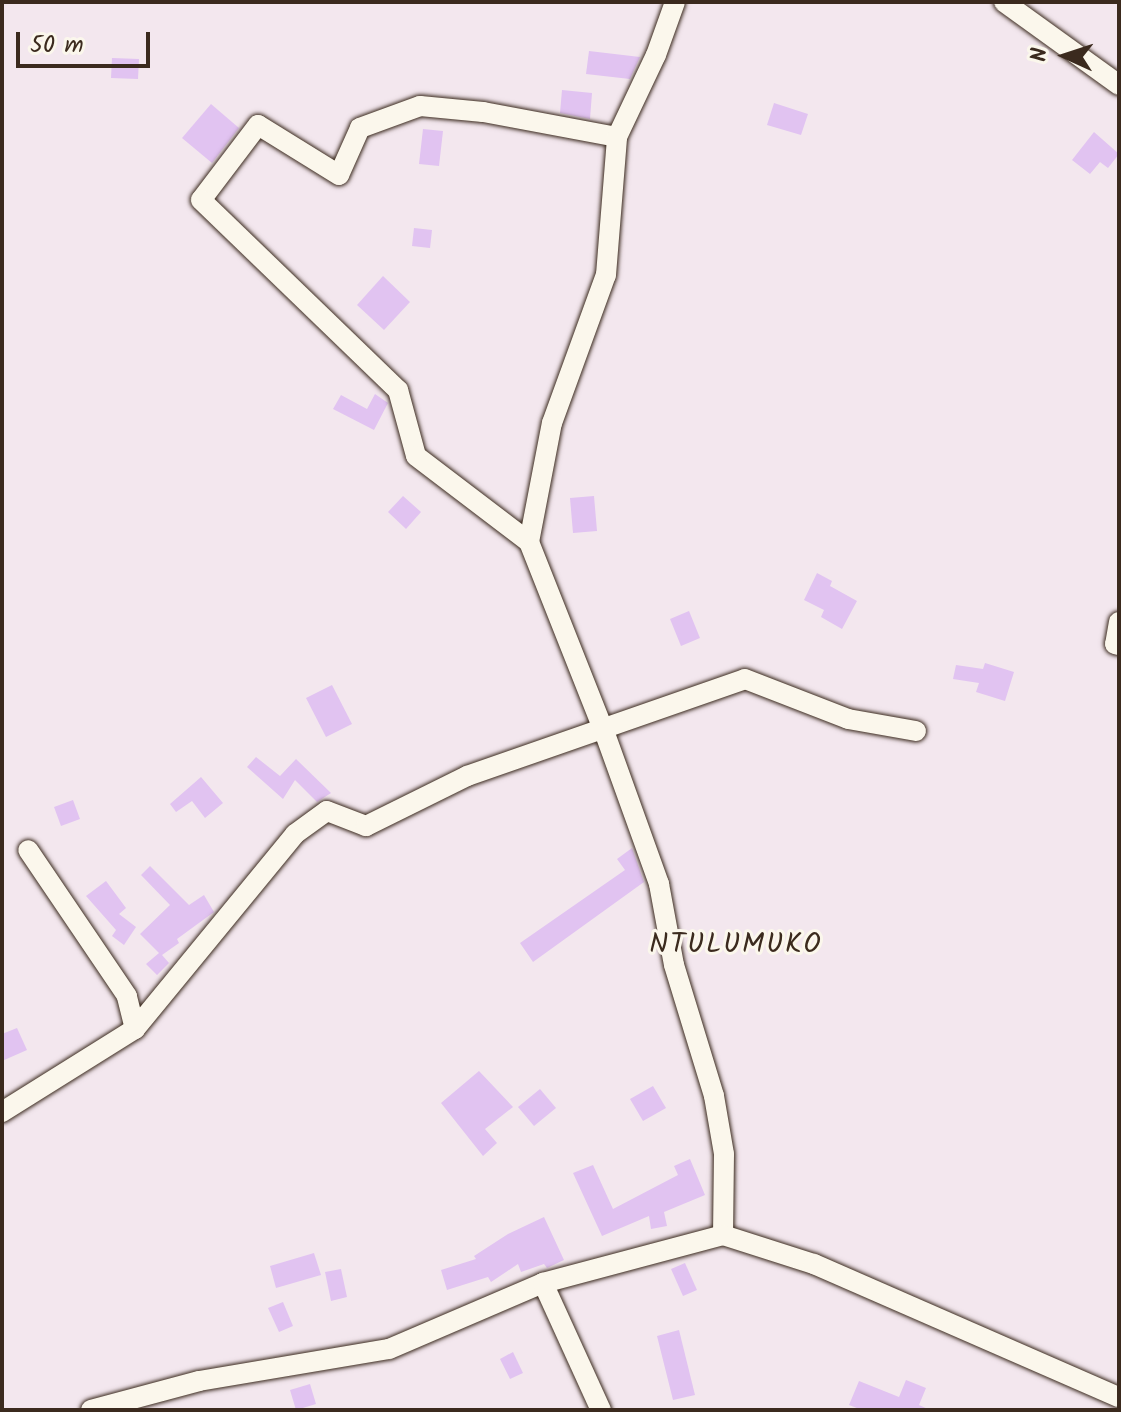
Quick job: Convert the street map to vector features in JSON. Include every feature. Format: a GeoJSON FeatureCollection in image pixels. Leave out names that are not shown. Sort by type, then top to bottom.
{"type":"FeatureCollection","features":[{"type":"Feature","properties":{"kind":"street"},"geometry":{"type":"LineString","coordinates":[[529,542],[552,423],[606,275],[617,137],[656,55],[675,2]]}},
{"type":"Feature","properties":{"kind":"street"},"geometry":{"type":"LineString","coordinates":[[1004,2],[1119,85]]}},
{"type":"Feature","properties":{"kind":"street"},"geometry":{"type":"LineString","coordinates":[[617,137],[483,112],[420,106],[360,128],[339,175],[258,125],[201,200],[398,390],[416,456],[529,542],[604,731],[659,884],[674,965],[714,1096],[724,1154],[723,1235]]}},
{"type":"Feature","properties":{"kind":"street"},"geometry":{"type":"LineString","coordinates":[[1119,622],[1115,644],[1119,645]]}},
{"type":"Feature","properties":{"kind":"street"},"geometry":{"type":"LineString","coordinates":[[2,1112],[135,1029],[295,834],[327,811],[366,826],[467,776],[604,731],[745,679],[848,719],[916,731]]}},
{"type":"Feature","properties":{"kind":"street"},"geometry":{"type":"LineString","coordinates":[[28,850],[127,996],[135,1029]]}},
{"type":"Feature","properties":{"kind":"street"},"geometry":{"type":"LineString","coordinates":[[91,1410],[199,1381],[389,1349],[543,1283],[723,1235],[814,1264],[1119,1397]]}},
{"type":"Feature","properties":{"kind":"street"},"geometry":{"type":"LineString","coordinates":[[543,1283],[601,1410]]}},
{"type":"Feature","properties":{"kind":"building"},"geometry":{"type":"Polygon","coordinates":[[[589,51],[640,57],[630,79],[586,74],[589,51]]]}},
{"type":"Feature","properties":{"kind":"building"},"geometry":{"type":"Polygon","coordinates":[[[112,58],[139,59],[138,79],[111,78],[112,58]]]}},
{"type":"Feature","properties":{"kind":"building"},"geometry":{"type":"Polygon","coordinates":[[[562,90],[592,93],[590,119],[560,113],[562,90]]]}},
{"type":"Feature","properties":{"kind":"building"},"geometry":{"type":"Polygon","coordinates":[[[774,103],[808,114],[801,135],[767,125],[774,103]]]}},
{"type":"Feature","properties":{"kind":"building"},"geometry":{"type":"Polygon","coordinates":[[[211,104],[239,128],[212,163],[182,138],[211,104]]]}},
{"type":"Feature","properties":{"kind":"building"},"geometry":{"type":"Polygon","coordinates":[[[423,129],[443,131],[439,166],[419,164],[423,129]]]}},
{"type":"Feature","properties":{"kind":"building"},"geometry":{"type":"Polygon","coordinates":[[[1094,132],[1119,154],[1108,168],[1100,162],[1090,174],[1072,160],[1094,132]]]}},
{"type":"Feature","properties":{"kind":"building"},"geometry":{"type":"Polygon","coordinates":[[[414,228],[432,230],[430,248],[412,246],[414,228]]]}},
{"type":"Feature","properties":{"kind":"building"},"geometry":{"type":"Polygon","coordinates":[[[383,276],[410,302],[384,330],[357,305],[383,276]]]}},
{"type":"Feature","properties":{"kind":"building"},"geometry":{"type":"Polygon","coordinates":[[[375,394],[388,403],[374,430],[333,409],[341,395],[367,409],[375,394]]]}},
{"type":"Feature","properties":{"kind":"building"},"geometry":{"type":"Polygon","coordinates":[[[403,496],[421,512],[406,529],[388,512],[403,496]]]}},
{"type":"Feature","properties":{"kind":"building"},"geometry":{"type":"Polygon","coordinates":[[[594,496],[597,531],[573,533],[570,498],[594,496]]]}},
{"type":"Feature","properties":{"kind":"building"},"geometry":{"type":"Polygon","coordinates":[[[817,573],[832,581],[830,586],[857,601],[842,629],[821,617],[824,610],[804,600],[817,573]]]}},
{"type":"Feature","properties":{"kind":"building"},"geometry":{"type":"Polygon","coordinates":[[[689,611],[700,638],[681,646],[670,619],[689,611]]]}},
{"type":"Feature","properties":{"kind":"building"},"geometry":{"type":"Polygon","coordinates":[[[985,663],[1014,672],[1005,701],[976,692],[979,683],[953,679],[956,665],[983,669],[985,663]]]}},
{"type":"Feature","properties":{"kind":"building"},"geometry":{"type":"Polygon","coordinates":[[[332,685],[352,724],[326,737],[306,698],[332,685]]]}},
{"type":"Feature","properties":{"kind":"building"},"geometry":{"type":"Polygon","coordinates":[[[256,757],[280,776],[296,759],[331,793],[317,802],[295,780],[283,799],[247,767],[256,757]]]}},
{"type":"Feature","properties":{"kind":"building"},"geometry":{"type":"Polygon","coordinates":[[[201,777],[223,803],[205,818],[192,801],[176,812],[170,804],[201,777]]]}},
{"type":"Feature","properties":{"kind":"building"},"geometry":{"type":"Polygon","coordinates":[[[73,800],[80,819],[61,826],[54,807],[73,800]]]}},
{"type":"Feature","properties":{"kind":"building"},"geometry":{"type":"Polygon","coordinates":[[[632,848],[644,882],[533,962],[520,943],[625,870],[617,859],[632,848]]]}},
{"type":"Feature","properties":{"kind":"building"},"geometry":{"type":"Polygon","coordinates":[[[150,866],[189,905],[204,895],[214,912],[177,939],[179,943],[162,955],[169,963],[157,975],[146,964],[159,953],[140,934],[170,905],[141,875],[150,866]]]}},
{"type":"Feature","properties":{"kind":"building"},"geometry":{"type":"Polygon","coordinates":[[[106,881],[126,908],[119,914],[136,927],[124,945],[112,936],[116,930],[86,896],[106,881]]]}},
{"type":"Feature","properties":{"kind":"building"},"geometry":{"type":"Polygon","coordinates":[[[17,1028],[27,1050],[2,1061],[2,1034],[17,1028]]]}},
{"type":"Feature","properties":{"kind":"building"},"geometry":{"type":"Polygon","coordinates":[[[479,1071],[513,1107],[485,1129],[497,1143],[483,1156],[441,1103],[479,1071]]]}},
{"type":"Feature","properties":{"kind":"building"},"geometry":{"type":"Polygon","coordinates":[[[653,1086],[666,1108],[643,1121],[630,1099],[653,1086]]]}},
{"type":"Feature","properties":{"kind":"building"},"geometry":{"type":"Polygon","coordinates":[[[540,1089],[556,1108],[534,1126],[518,1107],[540,1089]]]}},
{"type":"Feature","properties":{"kind":"building"},"geometry":{"type":"Polygon","coordinates":[[[690,1159],[705,1195],[664,1212],[667,1226],[651,1229],[649,1216],[602,1236],[573,1173],[593,1165],[613,1209],[678,1175],[674,1166],[690,1159]]]}},
{"type":"Feature","properties":{"kind":"building"},"geometry":{"type":"Polygon","coordinates":[[[544,1217],[564,1260],[547,1268],[544,1264],[521,1272],[518,1264],[491,1282],[488,1277],[447,1290],[441,1270],[476,1259],[474,1256],[508,1234],[544,1217]]]}},
{"type":"Feature","properties":{"kind":"building"},"geometry":{"type":"Polygon","coordinates":[[[314,1253],[321,1275],[276,1288],[270,1266],[314,1253]]]}},
{"type":"Feature","properties":{"kind":"building"},"geometry":{"type":"Polygon","coordinates":[[[685,1263],[697,1290],[683,1296],[671,1269],[685,1263]]]}},
{"type":"Feature","properties":{"kind":"building"},"geometry":{"type":"Polygon","coordinates":[[[341,1269],[347,1297],[331,1301],[325,1272],[341,1269]]]}},
{"type":"Feature","properties":{"kind":"building"},"geometry":{"type":"Polygon","coordinates":[[[283,1302],[293,1326],[279,1332],[268,1308],[283,1302]]]}},
{"type":"Feature","properties":{"kind":"building"},"geometry":{"type":"Polygon","coordinates":[[[679,1330],[695,1395],[673,1400],[657,1336],[679,1330]]]}},
{"type":"Feature","properties":{"kind":"building"},"geometry":{"type":"Polygon","coordinates":[[[513,1352],[523,1373],[510,1379],[500,1359],[513,1352]]]}},
{"type":"Feature","properties":{"kind":"building"},"geometry":{"type":"Polygon","coordinates":[[[906,1380],[926,1388],[919,1405],[930,1410],[862,1410],[849,1405],[859,1381],[899,1397],[906,1380]]]}},
{"type":"Feature","properties":{"kind":"building"},"geometry":{"type":"Polygon","coordinates":[[[310,1384],[316,1404],[296,1410],[290,1390],[310,1384]]]}},
{"type":"Feature","properties":{"kind":"district","name":"NTULUMUKO"},"geometry":{"type":"Point","coordinates":[736,945]}}]}
